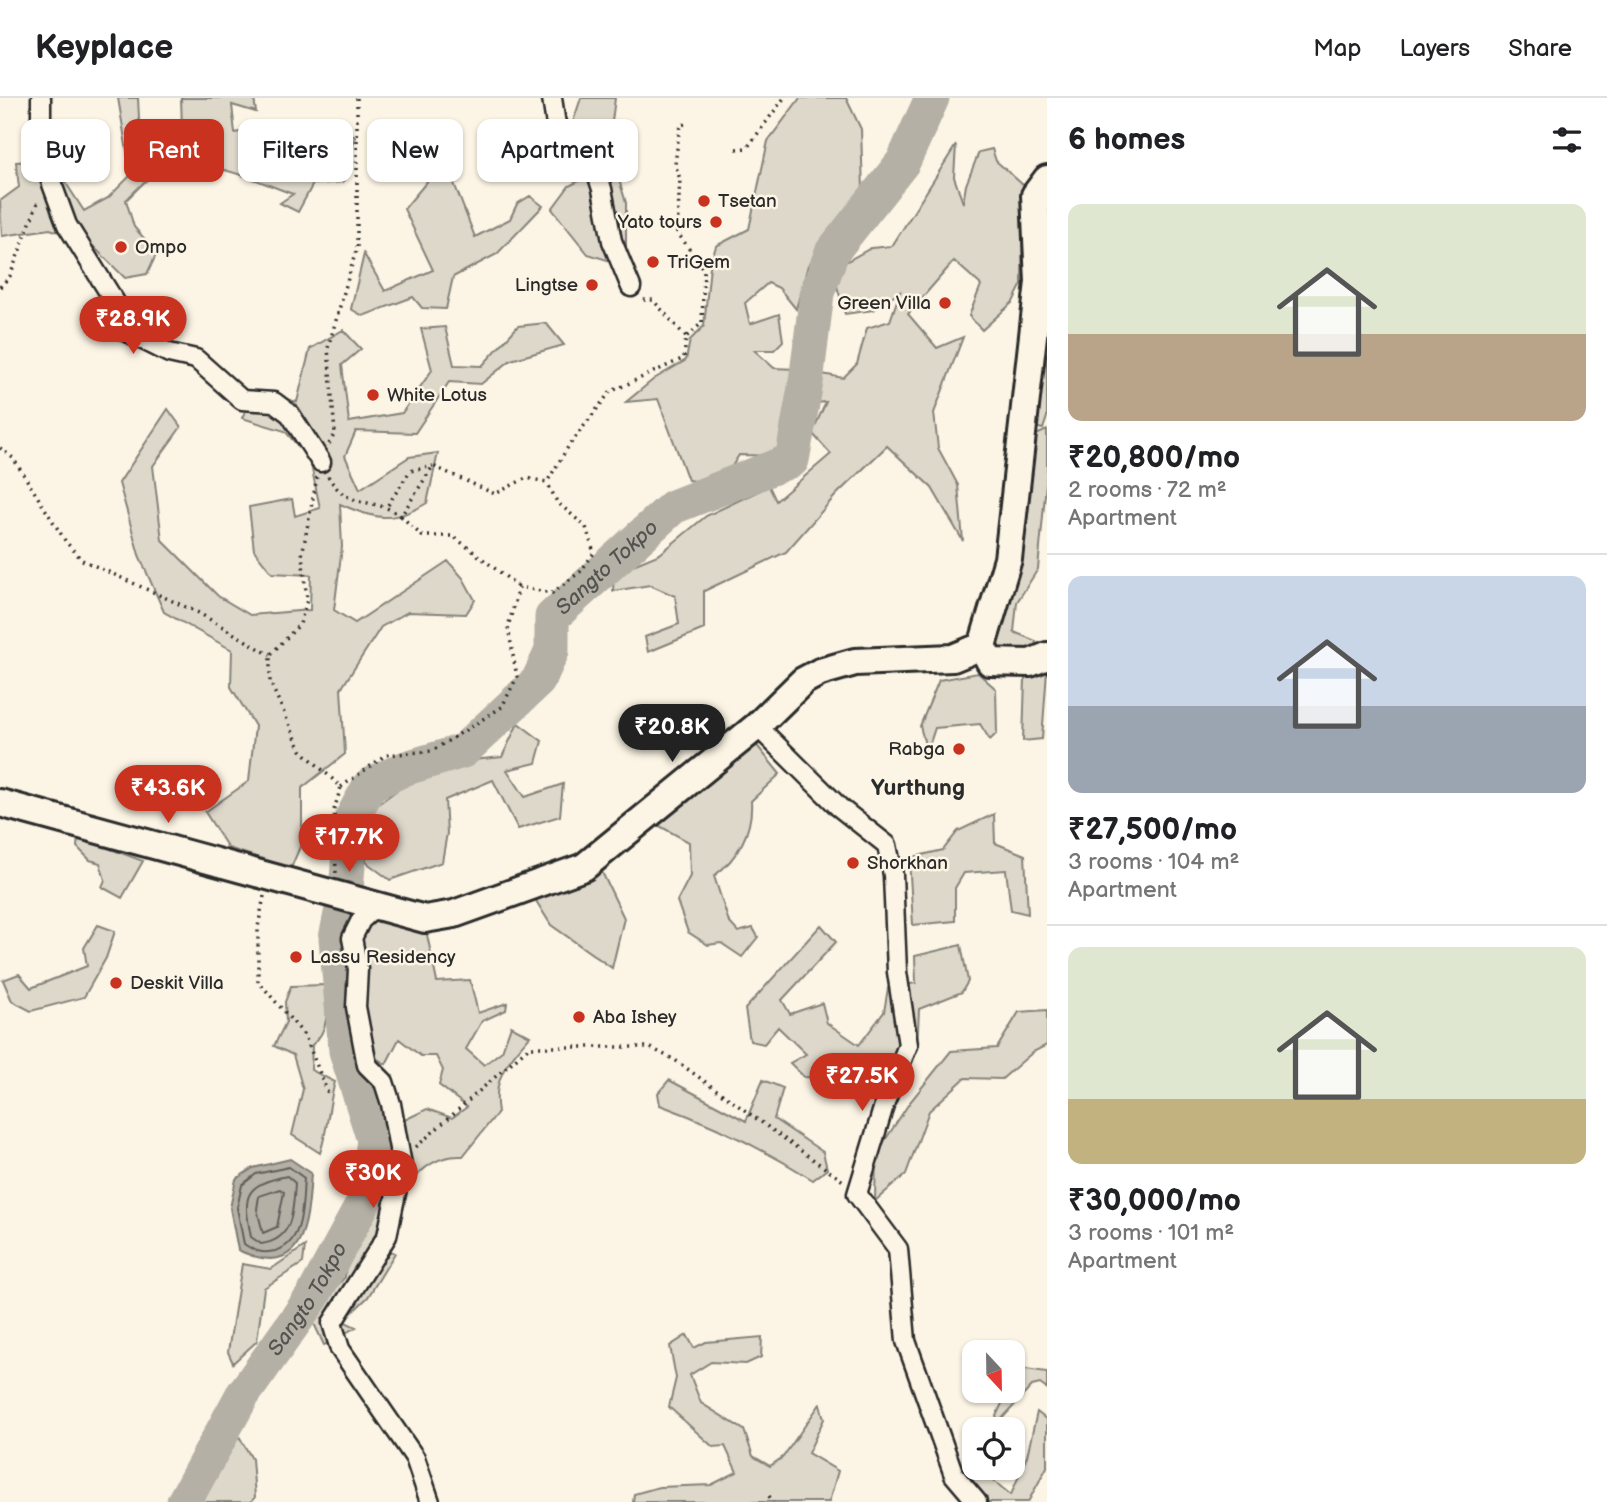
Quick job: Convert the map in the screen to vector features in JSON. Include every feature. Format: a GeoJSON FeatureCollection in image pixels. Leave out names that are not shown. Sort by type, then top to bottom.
{"type":"FeatureCollection","features":[{"type":"Feature","properties":{"kind":"street"},"geometry":{"type":"LineString","coordinates":[[41,98],[41,119]]}},
{"type":"Feature","properties":{"kind":"street"},"geometry":{"type":"LineString","coordinates":[[552,98],[556,125],[590,152],[602,189],[612,241],[631,287]]}},
{"type":"Feature","properties":{"kind":"street"},"geometry":{"type":"LineString","coordinates":[[1047,179],[1035,195],[1039,282],[1008,559],[982,646],[990,662],[1030,663],[1047,656]]}},
{"type":"Feature","properties":{"kind":"street"},"geometry":{"type":"LineString","coordinates":[[52,182],[67,225],[115,302],[123,330],[169,352],[196,359],[242,400],[274,401],[290,414],[320,462]]}},
{"type":"Feature","properties":{"kind":"street"},"geometry":{"type":"LineString","coordinates":[[0,803],[268,877],[331,885],[368,904],[425,919],[454,914],[584,867],[757,726],[803,681],[820,672],[855,662],[953,658],[982,646]]}},
{"type":"Feature","properties":{"kind":"street"},"geometry":{"type":"LineString","coordinates":[[757,726],[839,807],[887,845],[891,865],[897,972],[908,1045],[885,1102],[858,1194],[898,1249],[906,1341],[954,1475],[977,1502]]}},
{"type":"Feature","properties":{"kind":"street"},"geometry":{"type":"LineString","coordinates":[[368,904],[352,938],[358,969],[356,1007],[367,1065],[384,1082],[391,1104],[402,1165],[387,1236],[332,1323],[340,1349],[415,1458],[430,1502]]}},
{"type":"Feature","properties":{"kind":"path"},"geometry":{"type":"LineString","coordinates":[[341,787],[301,750],[270,682],[270,655],[300,624],[307,600],[302,555],[320,462],[335,433],[328,348],[357,247],[357,98]]}},
{"type":"Feature","properties":{"kind":"path"},"geometry":{"type":"LineString","coordinates":[[736,149],[747,148],[784,98]]}},
{"type":"Feature","properties":{"kind":"path"},"geometry":{"type":"LineString","coordinates":[[547,482],[568,447],[610,393],[684,358],[686,337],[702,323],[704,270],[677,232],[680,179],[675,164],[680,125],[685,124]]}},
{"type":"Feature","properties":{"kind":"path"},"geometry":{"type":"LineString","coordinates":[[0,287],[10,276],[35,216],[42,182]]}},
{"type":"Feature","properties":{"kind":"path"},"geometry":{"type":"LineString","coordinates":[[631,287],[643,301],[653,300],[686,337]]}},
{"type":"Feature","properties":{"kind":"path"},"geometry":{"type":"LineString","coordinates":[[0,448],[13,458],[66,542],[82,560],[199,613],[270,655]]}},
{"type":"Feature","properties":{"kind":"path"},"geometry":{"type":"LineString","coordinates":[[320,462],[337,492],[359,503],[387,506],[422,536],[453,536],[519,587],[535,593],[552,593],[580,572],[594,553],[586,527],[556,502],[547,482]]}},
{"type":"Feature","properties":{"kind":"path"},"geometry":{"type":"LineString","coordinates":[[387,506],[410,471],[433,466],[495,494],[527,478],[547,482]]}},
{"type":"Feature","properties":{"kind":"path"},"geometry":{"type":"LineString","coordinates":[[401,516],[433,466]]}},
{"type":"Feature","properties":{"kind":"path"},"geometry":{"type":"LineString","coordinates":[[331,885],[334,810],[341,787],[386,755],[432,751],[502,708],[517,677],[508,627],[519,587]]}},
{"type":"Feature","properties":{"kind":"path"},"geometry":{"type":"LineString","coordinates":[[268,877],[258,927],[258,981],[305,1036],[329,1096]]}},
{"type":"Feature","properties":{"kind":"path"},"geometry":{"type":"LineString","coordinates":[[402,1165],[421,1141],[529,1047],[624,1045],[649,1047],[674,1060],[858,1194]]}},
{"type":"Feature","properties":{"kind":"path"},"geometry":{"type":"LineString","coordinates":[[769,1496],[773,1502]]}},
{"type":"Feature","properties":{"kind":"shaded area"},"geometry":{"type":"Polygon","coordinates":[[[118,98],[138,98],[139,119],[124,119],[124,134],[118,98]]]}},
{"type":"Feature","properties":{"kind":"shaded area"},"geometry":{"type":"Polygon","coordinates":[[[181,98],[254,98],[256,112],[232,105],[235,133],[238,132],[238,174],[224,169],[224,119],[182,119],[181,98]]]}},
{"type":"Feature","properties":{"kind":"shaded area"},"geometry":{"type":"Polygon","coordinates":[[[581,98],[615,98],[612,119],[574,119],[581,98]]]}},
{"type":"Feature","properties":{"kind":"shaded area"},"geometry":{"type":"Polygon","coordinates":[[[800,98],[846,98],[861,129],[863,191],[833,238],[808,265],[796,309],[779,288],[768,283],[745,303],[750,324],[779,314],[783,341],[774,350],[754,350],[774,368],[795,369],[790,428],[778,456],[739,455],[721,484],[688,480],[658,399],[626,402],[654,379],[686,360],[690,340],[704,326],[710,266],[716,246],[749,229],[768,141],[800,98]]]}},
{"type":"Feature","properties":{"kind":"shaded area"},"geometry":{"type":"Polygon","coordinates":[[[956,145],[954,177],[963,203],[966,185],[979,152],[992,149],[996,161],[1023,185],[1022,284],[1013,302],[982,330],[969,316],[981,285],[954,261],[908,314],[937,348],[963,337],[934,413],[938,448],[958,485],[963,541],[932,488],[887,446],[836,495],[786,552],[704,591],[704,629],[648,652],[645,637],[679,624],[675,596],[650,585],[613,591],[614,573],[660,554],[706,516],[769,486],[776,501],[831,454],[812,433],[826,402],[816,403],[822,374],[843,378],[857,364],[867,328],[890,321],[900,292],[873,310],[845,314],[837,286],[844,263],[871,248],[892,246],[956,145]]]}},
{"type":"Feature","properties":{"kind":"shaded area"},"geometry":{"type":"Polygon","coordinates":[[[16,162],[21,162],[21,182],[65,182],[84,211],[108,198],[124,182],[145,182],[126,200],[134,227],[157,253],[147,274],[125,278],[89,242],[50,229],[2,236],[0,201],[19,187],[16,162]]]}},
{"type":"Feature","properties":{"kind":"shaded area"},"geometry":{"type":"Polygon","coordinates":[[[260,182],[343,182],[313,184],[298,212],[280,203],[293,194],[260,182]]]}},
{"type":"Feature","properties":{"kind":"shaded area"},"geometry":{"type":"Polygon","coordinates":[[[427,182],[454,182],[475,237],[510,219],[517,204],[530,196],[543,206],[497,254],[453,277],[446,309],[422,308],[413,297],[363,316],[351,309],[364,254],[385,291],[433,270],[404,209],[427,182]]]}},
{"type":"Feature","properties":{"kind":"shaded area"},"geometry":{"type":"Polygon","coordinates":[[[577,182],[620,182],[626,203],[626,266],[588,254],[552,209],[569,186],[577,182]]]}},
{"type":"Feature","properties":{"kind":"shaded area"},"geometry":{"type":"Polygon","coordinates":[[[546,323],[564,345],[511,360],[481,384],[449,382],[415,433],[356,431],[345,456],[360,489],[409,457],[438,453],[427,503],[415,510],[384,517],[363,513],[340,504],[342,547],[334,610],[355,623],[448,561],[463,578],[475,600],[466,614],[408,612],[381,627],[341,689],[345,754],[302,788],[302,842],[291,868],[228,848],[205,812],[249,781],[255,726],[231,687],[232,650],[164,612],[139,555],[119,483],[168,409],[181,427],[153,466],[162,540],[218,596],[250,615],[310,610],[311,575],[272,573],[254,550],[249,507],[292,499],[295,516],[320,508],[310,460],[285,431],[242,418],[255,391],[297,402],[310,349],[343,330],[361,349],[342,365],[349,422],[402,413],[432,370],[421,329],[445,327],[454,365],[482,366],[518,326],[546,323]]]}},
{"type":"Feature","properties":{"kind":"shaded area"},"geometry":{"type":"Polygon","coordinates":[[[1043,354],[1047,354],[1047,417],[1043,429],[1030,426],[1043,354]]]}},
{"type":"Feature","properties":{"kind":"shaded area"},"geometry":{"type":"Polygon","coordinates":[[[1047,430],[1047,473],[1038,569],[1017,602],[1014,632],[1036,641],[1034,651],[1007,652],[995,646],[1018,573],[1034,436],[1047,430]]]}},
{"type":"Feature","properties":{"kind":"shaded area"},"geometry":{"type":"Polygon","coordinates":[[[1047,671],[1042,739],[1023,741],[1025,678],[1047,671]]]}},
{"type":"Feature","properties":{"kind":"shaded area"},"geometry":{"type":"Polygon","coordinates":[[[978,673],[996,689],[997,733],[990,740],[980,724],[935,728],[927,752],[920,726],[939,680],[978,673]]]}},
{"type":"Feature","properties":{"kind":"shaded area"},"geometry":{"type":"Polygon","coordinates":[[[518,723],[542,741],[536,763],[507,770],[525,797],[563,784],[560,816],[518,829],[493,780],[445,800],[447,833],[442,862],[390,880],[366,862],[366,813],[408,782],[443,763],[502,757],[518,723]]]}},
{"type":"Feature","properties":{"kind":"shaded area"},"geometry":{"type":"Polygon","coordinates":[[[755,743],[780,774],[751,801],[749,823],[742,843],[730,861],[714,876],[729,922],[738,932],[753,928],[758,937],[742,957],[721,943],[708,945],[688,932],[677,901],[690,876],[689,842],[656,824],[755,743]]]}},
{"type":"Feature","properties":{"kind":"shaded area"},"geometry":{"type":"Polygon","coordinates":[[[994,814],[995,843],[1025,855],[1028,914],[1011,910],[1006,870],[964,873],[955,888],[955,921],[913,925],[909,858],[943,850],[958,831],[994,814]]]}},
{"type":"Feature","properties":{"kind":"shaded area"},"geometry":{"type":"Polygon","coordinates":[[[78,837],[143,861],[122,898],[102,887],[105,880],[100,863],[90,860],[77,847],[78,837]]]}},
{"type":"Feature","properties":{"kind":"shaded area"},"geometry":{"type":"Polygon","coordinates":[[[601,870],[624,918],[612,968],[551,925],[533,896],[601,870]]]}},
{"type":"Feature","properties":{"kind":"shaded area"},"geometry":{"type":"Polygon","coordinates":[[[373,917],[426,930],[437,982],[470,980],[478,1013],[507,1003],[506,1010],[482,1021],[466,1049],[484,1065],[502,1051],[511,1026],[530,1036],[509,1062],[500,1080],[497,1089],[498,1112],[463,1156],[446,1157],[431,1163],[409,1186],[400,1200],[381,1247],[395,1253],[368,1297],[343,1321],[356,1327],[324,1345],[310,1315],[345,1277],[351,1251],[374,1212],[382,1182],[386,1129],[427,1109],[452,1118],[467,1107],[439,1085],[443,1070],[436,1056],[421,1056],[399,1039],[386,1064],[374,1057],[349,957],[373,917]]]}},
{"type":"Feature","properties":{"kind":"shaded area"},"geometry":{"type":"Polygon","coordinates":[[[98,925],[115,931],[106,958],[84,997],[31,1011],[12,1001],[3,980],[19,974],[31,988],[87,966],[84,948],[98,925]]]}},
{"type":"Feature","properties":{"kind":"shaded area"},"geometry":{"type":"Polygon","coordinates":[[[821,925],[836,942],[782,1000],[790,1014],[822,1003],[827,1023],[859,1045],[884,1012],[888,988],[916,983],[915,956],[961,945],[968,981],[962,992],[919,1009],[917,1051],[885,1060],[861,1099],[838,1079],[804,1077],[790,1063],[806,1054],[778,1027],[764,1044],[750,1041],[745,1009],[821,925]]]}},
{"type":"Feature","properties":{"kind":"shaded area"},"geometry":{"type":"Polygon","coordinates":[[[325,985],[325,1025],[312,1045],[311,1070],[335,1082],[320,1153],[292,1135],[303,1089],[293,1055],[274,1046],[286,1022],[285,1002],[291,986],[325,985]]]}},
{"type":"Feature","properties":{"kind":"shaded area"},"geometry":{"type":"Polygon","coordinates":[[[1047,1010],[1047,1045],[1033,1052],[1002,1079],[965,1078],[929,1111],[906,1174],[875,1201],[876,1154],[910,1102],[951,1051],[997,1048],[1019,1012],[1047,1010]]]}},
{"type":"Feature","properties":{"kind":"shaded area"},"geometry":{"type":"Polygon","coordinates":[[[669,1080],[746,1121],[763,1080],[783,1088],[774,1119],[823,1152],[827,1169],[813,1180],[739,1138],[660,1105],[658,1093],[669,1080]]]}},
{"type":"Feature","properties":{"kind":"shaded area"},"geometry":{"type":"Polygon","coordinates":[[[305,1246],[303,1263],[264,1288],[257,1341],[233,1363],[228,1352],[242,1264],[271,1269],[305,1246]]]}},
{"type":"Feature","properties":{"kind":"shaded area"},"geometry":{"type":"Polygon","coordinates":[[[687,1335],[694,1348],[706,1342],[762,1337],[761,1357],[746,1364],[711,1362],[690,1375],[701,1403],[744,1430],[753,1456],[770,1466],[783,1457],[820,1404],[824,1419],[808,1453],[838,1471],[829,1502],[633,1502],[634,1494],[659,1487],[711,1485],[737,1472],[725,1446],[713,1447],[669,1407],[676,1378],[670,1346],[687,1335]]]}},
{"type":"Feature","properties":{"kind":"shaded area"},"geometry":{"type":"Polygon","coordinates":[[[1026,1369],[1047,1372],[1047,1389],[1040,1384],[1032,1386],[1026,1393],[1026,1369]]]}},
{"type":"Feature","properties":{"kind":"shaded area"},"geometry":{"type":"Polygon","coordinates":[[[1002,1404],[1015,1404],[1004,1417],[996,1416],[1002,1404]]]}},
{"type":"Feature","properties":{"kind":"shaded area"},"geometry":{"type":"Polygon","coordinates":[[[1037,1412],[1047,1420],[1047,1467],[1028,1502],[983,1502],[968,1484],[967,1480],[992,1480],[1011,1495],[1017,1480],[1025,1480],[1027,1456],[1037,1412]]]}},
{"type":"Feature","properties":{"kind":"shaded area"},"geometry":{"type":"Polygon","coordinates":[[[239,1436],[252,1459],[255,1497],[251,1502],[202,1502],[239,1436]]]}},
{"type":"Feature","properties":{"kind":"water"},"geometry":{"type":"Polygon","coordinates":[[[290,1159],[311,1173],[308,1210],[298,1242],[290,1253],[277,1258],[260,1258],[238,1250],[230,1208],[236,1179],[253,1168],[290,1159]]]}},
{"type":"Feature","properties":{"kind":"waterway","name":"Sangto Tokpo"},"geometry":{"type":"LineString","coordinates":[[184,1502],[242,1396],[313,1296],[366,1198],[374,1140],[346,1051],[336,938],[346,890],[352,818],[370,785],[406,768],[463,751],[538,681],[552,651],[552,617],[673,507],[792,460],[806,382],[817,293],[832,252],[903,162],[932,98]]}},
{"type":"Feature","properties":{"kind":"place","name":"Tsetan"},"geometry":{"type":"Point","coordinates":[704,201]}},
{"type":"Feature","properties":{"kind":"place","name":"Yato tours"},"geometry":{"type":"Point","coordinates":[716,222]}},
{"type":"Feature","properties":{"kind":"place","name":"Ompo"},"geometry":{"type":"Point","coordinates":[121,247]}},
{"type":"Feature","properties":{"kind":"place","name":"TriGem"},"geometry":{"type":"Point","coordinates":[653,262]}},
{"type":"Feature","properties":{"kind":"place","name":"Lingtse"},"geometry":{"type":"Point","coordinates":[592,285]}},
{"type":"Feature","properties":{"kind":"place","name":"Green Villa"},"geometry":{"type":"Point","coordinates":[945,303]}},
{"type":"Feature","properties":{"kind":"place","name":"White Lotus"},"geometry":{"type":"Point","coordinates":[373,395]}},
{"type":"Feature","properties":{"kind":"place","name":"Rabga"},"geometry":{"type":"Point","coordinates":[959,749]}},
{"type":"Feature","properties":{"kind":"place","name":"Shorkhan"},"geometry":{"type":"Point","coordinates":[853,863]}},
{"type":"Feature","properties":{"kind":"place","name":"Lassu Residency"},"geometry":{"type":"Point","coordinates":[296,957]}},
{"type":"Feature","properties":{"kind":"place","name":"Deskit Villa"},"geometry":{"type":"Point","coordinates":[116,983]}},
{"type":"Feature","properties":{"kind":"place","name":"Aba Ishey"},"geometry":{"type":"Point","coordinates":[579,1017]}},
{"type":"Feature","properties":{"kind":"district","name":"Yurthung"},"geometry":{"type":"Point","coordinates":[918,788]}}]}
